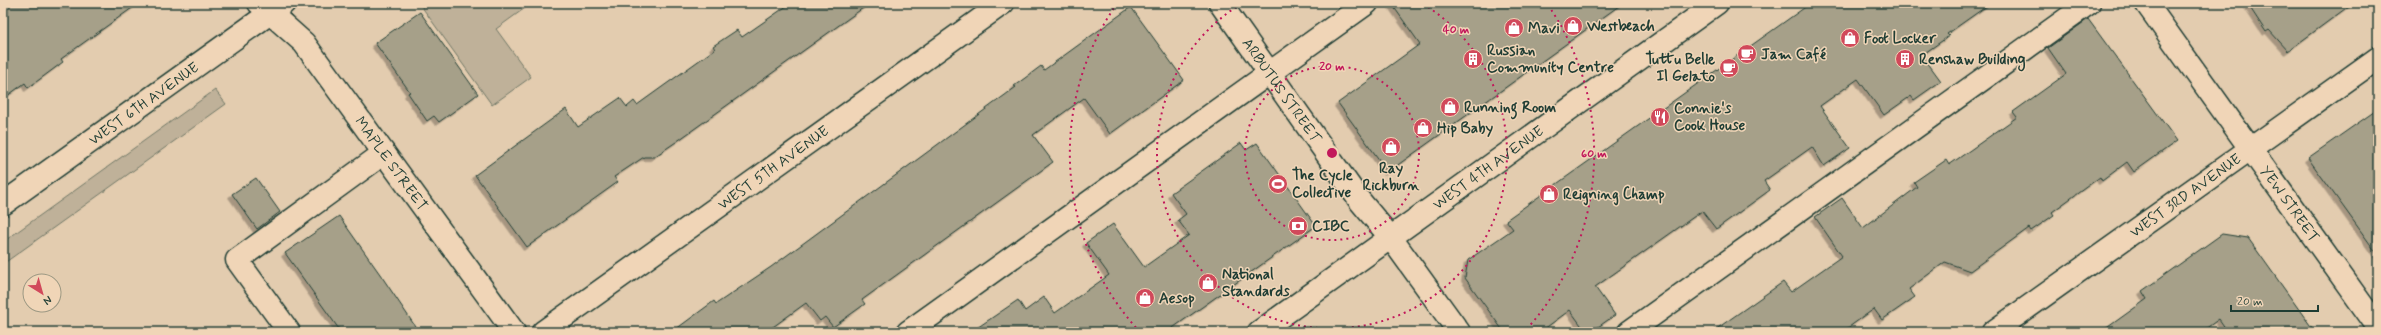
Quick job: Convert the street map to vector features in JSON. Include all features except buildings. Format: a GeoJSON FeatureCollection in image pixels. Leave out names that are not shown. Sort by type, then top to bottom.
{"type":"FeatureCollection","features":[{"type":"Feature","properties":{"kind":"street","name":"WEST 5TH AVENUE"},"geometry":{"type":"LineString","coordinates":[[543,332],[1003,3]]}},
{"type":"Feature","properties":{"kind":"street","name":"ARBUTUS STREET"},"geometry":{"type":"LineString","coordinates":[[1220,3],[1360,201],[1391,238],[1458,332]]}},
{"type":"Feature","properties":{"kind":"street"},"geometry":{"type":"LineString","coordinates":[[908,332],[1367,3]]}},
{"type":"Feature","properties":{"kind":"street","name":"WEST 4TH AVENUE"},"geometry":{"type":"LineString","coordinates":[[1259,332],[1717,3]]}},
{"type":"Feature","properties":{"kind":"street"},"geometry":{"type":"LineString","coordinates":[[1629,332],[2089,3]]}},
{"type":"Feature","properties":{"kind":"street","name":"YEW STREET"},"geometry":{"type":"LineString","coordinates":[[2146,3],[2251,149],[2373,325]]}},
{"type":"Feature","properties":{"kind":"street","name":"MAPLE STREET"},"geometry":{"type":"LineString","coordinates":[[271,6],[304,43],[514,332]]}},
{"type":"Feature","properties":{"kind":"street","name":"WEST 6TH AVENUE"},"geometry":{"type":"LineString","coordinates":[[3,204],[271,6]]}},
{"type":"Feature","properties":{"kind":"street","name":"WEST 3RD AVENUE"},"geometry":{"type":"LineString","coordinates":[[1993,332],[2378,58]]}},
{"type":"Feature","properties":{"kind":"street"},"geometry":{"type":"LineString","coordinates":[[290,332],[237,260],[384,153]]}},
{"type":"Feature","properties":{"kind":"shaded area"},"geometry":{"type":"Polygon","coordinates":[[[419,3],[532,3],[496,29],[531,77],[492,105],[419,3]]]}},
{"type":"Feature","properties":{"kind":"shaded area"},"geometry":{"type":"Polygon","coordinates":[[[215,90],[226,104],[3,264],[3,242],[215,90]]]}},
{"type":"Feature","properties":{"kind":"place","name":"Westbeach"},"geometry":{"type":"Point","coordinates":[1573,26]}},
{"type":"Feature","properties":{"kind":"place","name":"Mavi"},"geometry":{"type":"Point","coordinates":[1514,28]}},
{"type":"Feature","properties":{"kind":"place","name":"Foot Locker"},"geometry":{"type":"Point","coordinates":[1850,38]}},
{"type":"Feature","properties":{"kind":"place","name":"Jam Café"},"geometry":{"type":"Point","coordinates":[1747,54]}},
{"type":"Feature","properties":{"kind":"place","name":"Russian Community Centre"},"geometry":{"type":"Point","coordinates":[1473,59]}},
{"type":"Feature","properties":{"kind":"place","name":"Renshaw Building"},"geometry":{"type":"Point","coordinates":[1905,59]}},
{"type":"Feature","properties":{"kind":"place","name":"Tuttu Belle Il Gelato"},"geometry":{"type":"Point","coordinates":[1729,68]}},
{"type":"Feature","properties":{"kind":"place","name":"Running Room"},"geometry":{"type":"Point","coordinates":[1450,107]}},
{"type":"Feature","properties":{"kind":"place","name":"Connie's Cook House"},"geometry":{"type":"Point","coordinates":[1660,117]}},
{"type":"Feature","properties":{"kind":"place","name":"Hip Baby"},"geometry":{"type":"Point","coordinates":[1423,128]}},
{"type":"Feature","properties":{"kind":"place","name":"Ray Rickburn"},"geometry":{"type":"Point","coordinates":[1391,147]}},
{"type":"Feature","properties":{"kind":"place","name":"The Cycle Collective"},"geometry":{"type":"Point","coordinates":[1278,184]}},
{"type":"Feature","properties":{"kind":"place","name":"Reigning Champ"},"geometry":{"type":"Point","coordinates":[1549,194]}},
{"type":"Feature","properties":{"kind":"place","name":"CIBC"},"geometry":{"type":"Point","coordinates":[1298,226]}},
{"type":"Feature","properties":{"kind":"place","name":"National Standards"},"geometry":{"type":"Point","coordinates":[1208,283]}},
{"type":"Feature","properties":{"kind":"place","name":"Aesop"},"geometry":{"type":"Point","coordinates":[1145,298]}}]}
